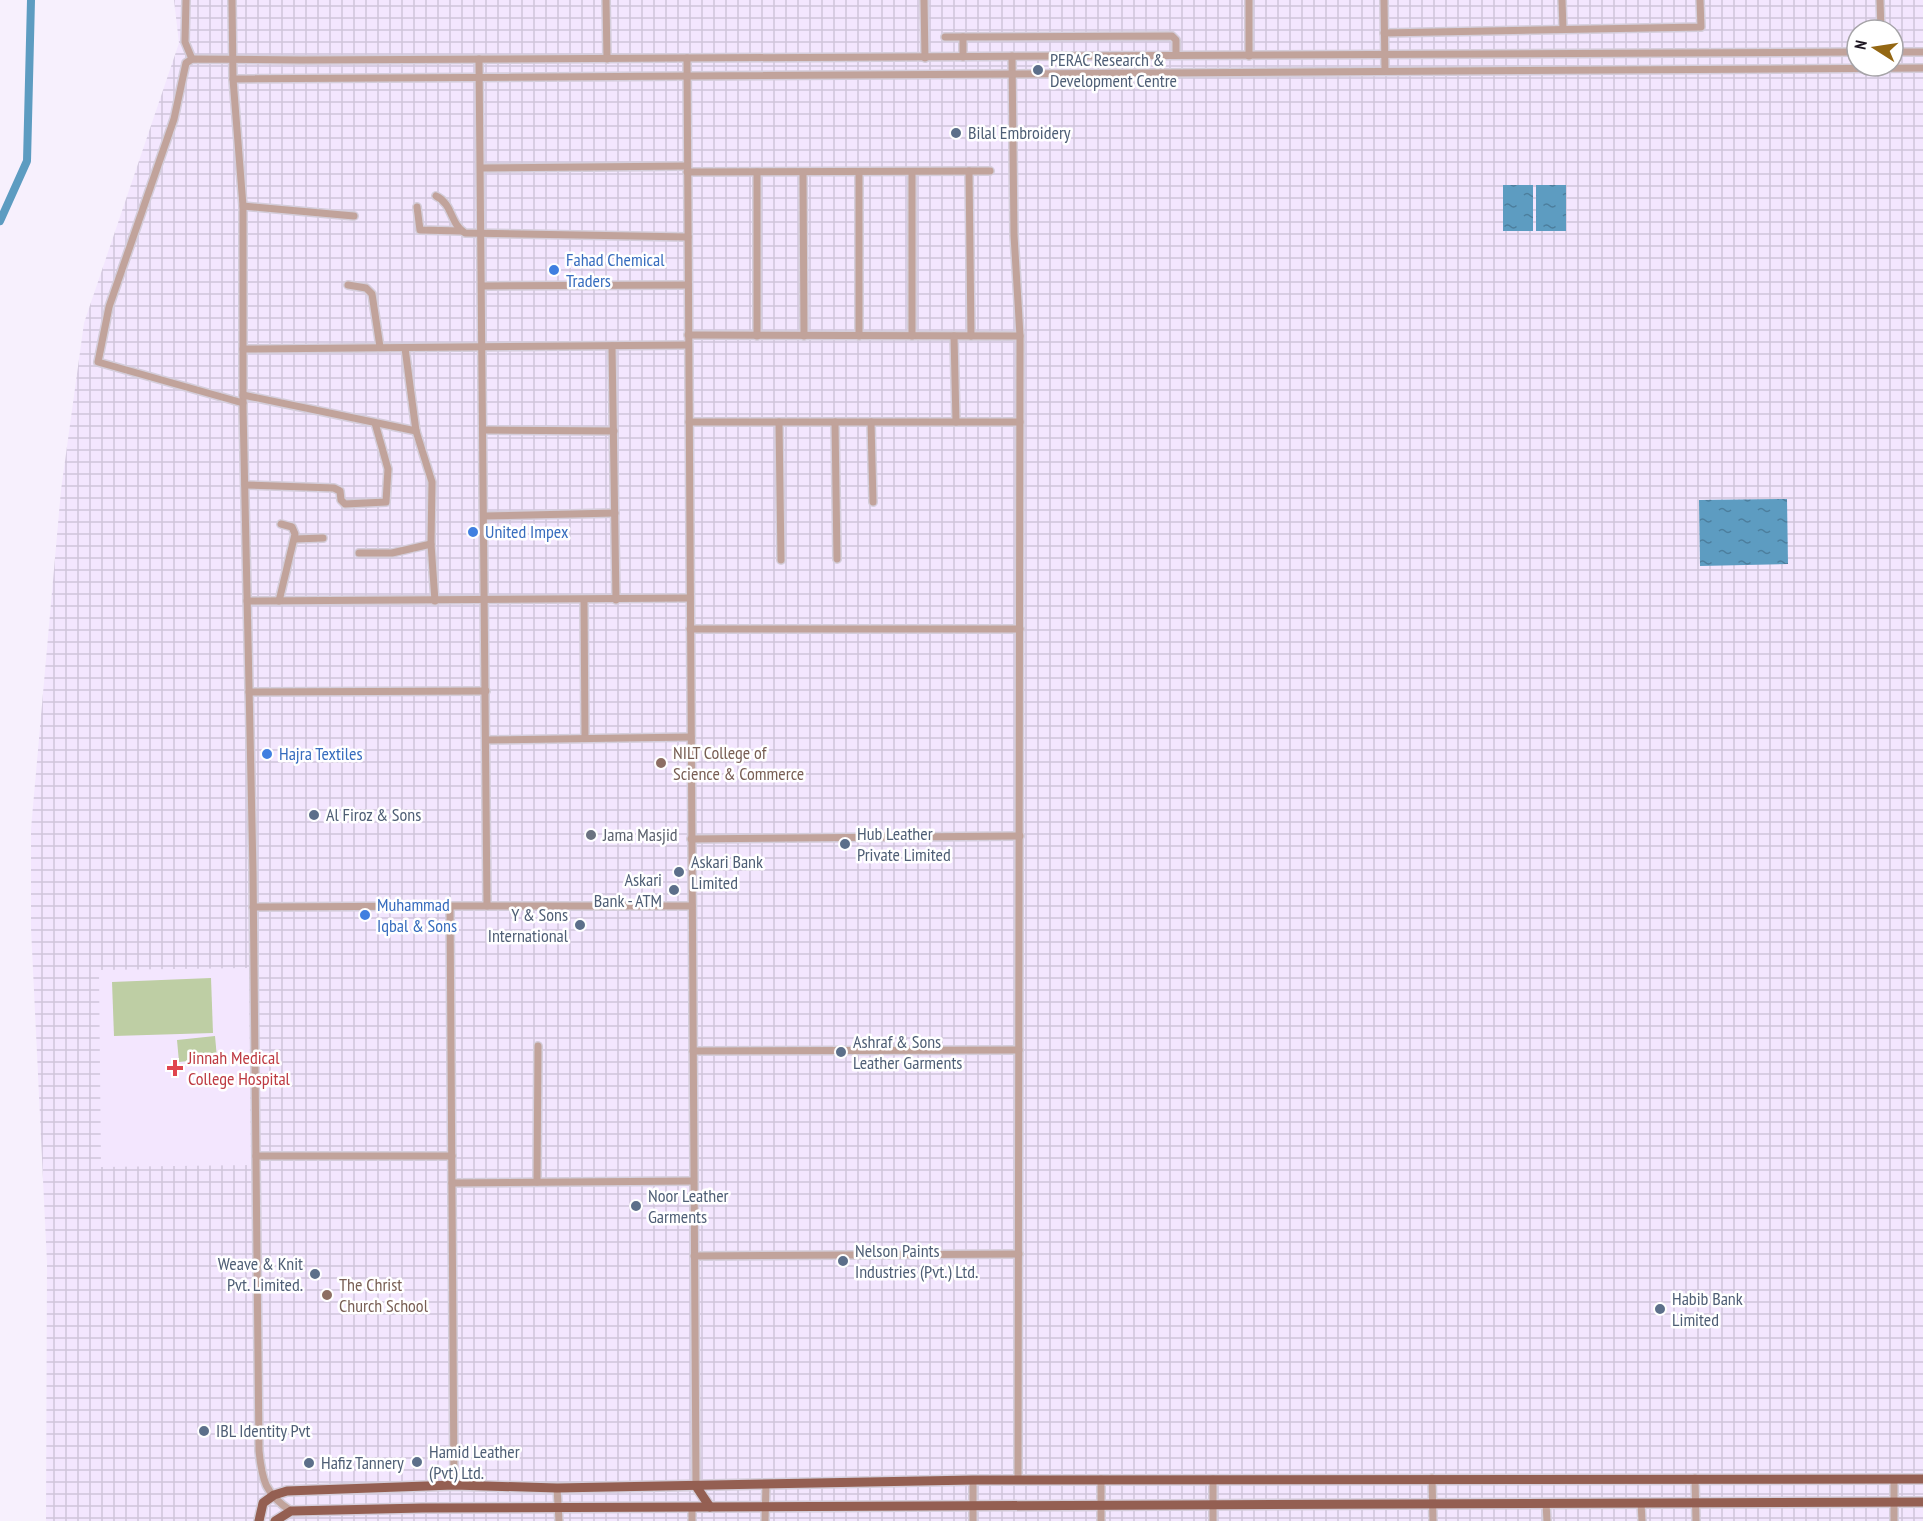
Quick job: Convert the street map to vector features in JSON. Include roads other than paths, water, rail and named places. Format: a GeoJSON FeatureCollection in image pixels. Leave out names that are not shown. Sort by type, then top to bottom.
{"type":"FeatureCollection","features":[{"type":"Feature","properties":{"kind":"main road"},"geometry":{"type":"LineString","coordinates":[[259,1521],[263,1503],[272,1496],[287,1491],[454,1485],[557,1488],[973,1479],[1923,1479]]}},
{"type":"Feature","properties":{"kind":"main road"},"geometry":{"type":"LineString","coordinates":[[696,1486],[710,1507]]}},
{"type":"Feature","properties":{"kind":"main road"},"geometry":{"type":"LineString","coordinates":[[275,1521],[291,1511],[766,1506],[1923,1502]]}},
{"type":"Feature","properties":{"kind":"street"},"geometry":{"type":"LineString","coordinates":[[186,0],[186,42],[192,59]]}},
{"type":"Feature","properties":{"kind":"street"},"geometry":{"type":"LineString","coordinates":[[232,0],[233,79],[243,206],[243,399],[253,907],[259,1450],[262,1472],[272,1496],[291,1511]]}},
{"type":"Feature","properties":{"kind":"street"},"geometry":{"type":"LineString","coordinates":[[606,0],[607,59]]}},
{"type":"Feature","properties":{"kind":"street"},"geometry":{"type":"LineString","coordinates":[[924,0],[925,58]]}},
{"type":"Feature","properties":{"kind":"street"},"geometry":{"type":"LineString","coordinates":[[1249,0],[1250,56]]}},
{"type":"Feature","properties":{"kind":"street"},"geometry":{"type":"LineString","coordinates":[[1384,0],[1385,71]]}},
{"type":"Feature","properties":{"kind":"street"},"geometry":{"type":"LineString","coordinates":[[1562,0],[1563,29]]}},
{"type":"Feature","properties":{"kind":"street"},"geometry":{"type":"LineString","coordinates":[[1384,33],[1701,27],[1700,0]]}},
{"type":"Feature","properties":{"kind":"street"},"geometry":{"type":"LineString","coordinates":[[1880,0],[1881,18]]}},
{"type":"Feature","properties":{"kind":"street"},"geometry":{"type":"LineString","coordinates":[[416,431],[243,399],[98,362],[109,307],[174,119],[186,63],[192,59],[925,58],[963,46],[1172,36],[1176,40],[1176,52]]}},
{"type":"Feature","properties":{"kind":"street"},"geometry":{"type":"LineString","coordinates":[[945,37],[963,46],[1012,56],[1176,52],[1250,56],[1845,52]]}},
{"type":"Feature","properties":{"kind":"street"},"geometry":{"type":"LineString","coordinates":[[1905,52],[1923,52]]}},
{"type":"Feature","properties":{"kind":"street"},"geometry":{"type":"LineString","coordinates":[[1012,56],[1014,235],[1020,336],[1018,1479]]}},
{"type":"Feature","properties":{"kind":"street"},"geometry":{"type":"LineString","coordinates":[[687,58],[696,1486]]}},
{"type":"Feature","properties":{"kind":"street"},"geometry":{"type":"LineString","coordinates":[[479,59],[487,906]]}},
{"type":"Feature","properties":{"kind":"street"},"geometry":{"type":"LineString","coordinates":[[233,79],[1923,68]]}},
{"type":"Feature","properties":{"kind":"street"},"geometry":{"type":"LineString","coordinates":[[481,168],[859,173],[990,171]]}},
{"type":"Feature","properties":{"kind":"street"},"geometry":{"type":"LineString","coordinates":[[969,171],[970,336]]}},
{"type":"Feature","properties":{"kind":"street"},"geometry":{"type":"LineString","coordinates":[[757,172],[757,336]]}},
{"type":"Feature","properties":{"kind":"street"},"geometry":{"type":"LineString","coordinates":[[803,172],[804,336]]}},
{"type":"Feature","properties":{"kind":"street"},"geometry":{"type":"LineString","coordinates":[[859,173],[859,336]]}},
{"type":"Feature","properties":{"kind":"street"},"geometry":{"type":"LineString","coordinates":[[912,173],[912,336]]}},
{"type":"Feature","properties":{"kind":"street"},"geometry":{"type":"LineString","coordinates":[[436,196],[445,202],[460,231]]}},
{"type":"Feature","properties":{"kind":"street"},"geometry":{"type":"LineString","coordinates":[[243,206],[354,216]]}},
{"type":"Feature","properties":{"kind":"street"},"geometry":{"type":"LineString","coordinates":[[417,207],[420,230],[460,231],[482,235],[688,237]]}},
{"type":"Feature","properties":{"kind":"street"},"geometry":{"type":"LineString","coordinates":[[348,285],[366,288],[372,294],[380,347]]}},
{"type":"Feature","properties":{"kind":"street"},"geometry":{"type":"LineString","coordinates":[[482,286],[688,285]]}},
{"type":"Feature","properties":{"kind":"street"},"geometry":{"type":"LineString","coordinates":[[688,335],[1020,336]]}},
{"type":"Feature","properties":{"kind":"street"},"geometry":{"type":"LineString","coordinates":[[954,336],[956,422]]}},
{"type":"Feature","properties":{"kind":"street"},"geometry":{"type":"LineString","coordinates":[[243,349],[688,345]]}},
{"type":"Feature","properties":{"kind":"street"},"geometry":{"type":"LineString","coordinates":[[612,346],[616,600]]}},
{"type":"Feature","properties":{"kind":"street"},"geometry":{"type":"LineString","coordinates":[[405,348],[416,431],[432,482],[431,544],[435,601]]}},
{"type":"Feature","properties":{"kind":"street"},"geometry":{"type":"LineString","coordinates":[[689,422],[1020,422]]}},
{"type":"Feature","properties":{"kind":"street"},"geometry":{"type":"LineString","coordinates":[[778,422],[781,560]]}},
{"type":"Feature","properties":{"kind":"street"},"geometry":{"type":"LineString","coordinates":[[835,422],[837,559]]}},
{"type":"Feature","properties":{"kind":"street"},"geometry":{"type":"LineString","coordinates":[[871,422],[873,502]]}},
{"type":"Feature","properties":{"kind":"street"},"geometry":{"type":"LineString","coordinates":[[245,484],[334,488],[340,491],[341,500],[345,504],[384,503],[388,498],[388,469],[375,423]]}},
{"type":"Feature","properties":{"kind":"street"},"geometry":{"type":"LineString","coordinates":[[484,430],[614,430]]}},
{"type":"Feature","properties":{"kind":"street"},"geometry":{"type":"LineString","coordinates":[[484,516],[615,513]]}},
{"type":"Feature","properties":{"kind":"street"},"geometry":{"type":"LineString","coordinates":[[279,601],[295,539],[292,527],[281,524]]}},
{"type":"Feature","properties":{"kind":"street"},"geometry":{"type":"LineString","coordinates":[[295,539],[323,538]]}},
{"type":"Feature","properties":{"kind":"street"},"geometry":{"type":"LineString","coordinates":[[359,553],[392,553],[431,544]]}},
{"type":"Feature","properties":{"kind":"street"},"geometry":{"type":"LineString","coordinates":[[247,601],[485,602],[690,598]]}},
{"type":"Feature","properties":{"kind":"street"},"geometry":{"type":"LineString","coordinates":[[584,600],[585,738]]}},
{"type":"Feature","properties":{"kind":"street"},"geometry":{"type":"LineString","coordinates":[[690,629],[1020,629]]}},
{"type":"Feature","properties":{"kind":"street"},"geometry":{"type":"LineString","coordinates":[[249,692],[486,691]]}},
{"type":"Feature","properties":{"kind":"street"},"geometry":{"type":"LineString","coordinates":[[486,740],[691,737]]}},
{"type":"Feature","properties":{"kind":"street"},"geometry":{"type":"LineString","coordinates":[[691,839],[1020,836]]}},
{"type":"Feature","properties":{"kind":"street"},"geometry":{"type":"LineString","coordinates":[[450,906],[454,1485]]}},
{"type":"Feature","properties":{"kind":"street"},"geometry":{"type":"LineString","coordinates":[[253,907],[692,906]]}},
{"type":"Feature","properties":{"kind":"street"},"geometry":{"type":"LineString","coordinates":[[537,1182],[538,1046]]}},
{"type":"Feature","properties":{"kind":"street"},"geometry":{"type":"LineString","coordinates":[[693,1051],[1019,1050]]}},
{"type":"Feature","properties":{"kind":"street"},"geometry":{"type":"LineString","coordinates":[[256,1156],[452,1156]]}},
{"type":"Feature","properties":{"kind":"street"},"geometry":{"type":"LineString","coordinates":[[452,1183],[693,1180]]}},
{"type":"Feature","properties":{"kind":"street"},"geometry":{"type":"LineString","coordinates":[[694,1256],[1019,1254]]}},
{"type":"Feature","properties":{"kind":"street"},"geometry":{"type":"LineString","coordinates":[[1432,1478],[1433,1521]]}},
{"type":"Feature","properties":{"kind":"street"},"geometry":{"type":"LineString","coordinates":[[1695,1478],[1696,1521]]}},
{"type":"Feature","properties":{"kind":"street"},"geometry":{"type":"LineString","coordinates":[[973,1479],[973,1521]]}},
{"type":"Feature","properties":{"kind":"street"},"geometry":{"type":"LineString","coordinates":[[1101,1479],[1101,1521]]}},
{"type":"Feature","properties":{"kind":"street"},"geometry":{"type":"LineString","coordinates":[[1213,1479],[1213,1521]]}},
{"type":"Feature","properties":{"kind":"street"},"geometry":{"type":"LineString","coordinates":[[1894,1480],[1894,1521]]}},
{"type":"Feature","properties":{"kind":"street"},"geometry":{"type":"LineString","coordinates":[[765,1521],[766,1484]]}},
{"type":"Feature","properties":{"kind":"street"},"geometry":{"type":"LineString","coordinates":[[557,1488],[559,1521]]}},
{"type":"Feature","properties":{"kind":"street"},"geometry":{"type":"LineString","coordinates":[[1546,1503],[1546,1521]]}},
{"type":"Feature","properties":{"kind":"street"},"geometry":{"type":"LineString","coordinates":[[1641,1503],[1642,1521]]}},
{"type":"Feature","properties":{"kind":"street"},"geometry":{"type":"LineString","coordinates":[[692,1507],[692,1521]]}},
{"type":"Feature","properties":{"kind":"water"},"geometry":{"type":"Polygon","coordinates":[[[1503,185],[1533,185],[1533,231],[1503,231],[1503,185]]]}},
{"type":"Feature","properties":{"kind":"water"},"geometry":{"type":"Polygon","coordinates":[[[1536,185],[1566,185],[1566,231],[1536,231],[1536,185]]]}},
{"type":"Feature","properties":{"kind":"water"},"geometry":{"type":"Polygon","coordinates":[[[1787,499],[1788,564],[1700,566],[1699,500],[1787,499]]]}},
{"type":"Feature","properties":{"kind":"waterway"},"geometry":{"type":"LineString","coordinates":[[0,221],[27,161],[31,0]]}},
{"type":"Feature","properties":{"kind":"place","name":"PERAC Research & Development Centre"},"geometry":{"type":"Point","coordinates":[1038,70]}},
{"type":"Feature","properties":{"kind":"place","name":"Bilal Embroidery"},"geometry":{"type":"Point","coordinates":[956,133]}},
{"type":"Feature","properties":{"kind":"place","name":"Fahad Chemical Traders"},"geometry":{"type":"Point","coordinates":[554,270]}},
{"type":"Feature","properties":{"kind":"place","name":"United Impex"},"geometry":{"type":"Point","coordinates":[473,532]}},
{"type":"Feature","properties":{"kind":"place","name":"Hajra Textiles"},"geometry":{"type":"Point","coordinates":[267,754]}},
{"type":"Feature","properties":{"kind":"place","name":"NILT College of Science & Commerce"},"geometry":{"type":"Point","coordinates":[661,763]}},
{"type":"Feature","properties":{"kind":"place","name":"Al Firoz & Sons"},"geometry":{"type":"Point","coordinates":[314,815]}},
{"type":"Feature","properties":{"kind":"place","name":"Jama Masjid"},"geometry":{"type":"Point","coordinates":[591,835]}},
{"type":"Feature","properties":{"kind":"place","name":"Hub Leather Private Limited"},"geometry":{"type":"Point","coordinates":[845,844]}},
{"type":"Feature","properties":{"kind":"place","name":"Askari Bank Limited"},"geometry":{"type":"Point","coordinates":[679,872]}},
{"type":"Feature","properties":{"kind":"place","name":"Askari Bank - ATM"},"geometry":{"type":"Point","coordinates":[674,890]}},
{"type":"Feature","properties":{"kind":"place","name":"Muhammad Iqbal & Sons"},"geometry":{"type":"Point","coordinates":[365,915]}},
{"type":"Feature","properties":{"kind":"place","name":"Y & Sons International"},"geometry":{"type":"Point","coordinates":[580,925]}},
{"type":"Feature","properties":{"kind":"place","name":"Ashraf & Sons Leather Garments"},"geometry":{"type":"Point","coordinates":[841,1052]}},
{"type":"Feature","properties":{"kind":"place","name":"Jinnah Medical College Hospital"},"geometry":{"type":"Point","coordinates":[175,1068]}},
{"type":"Feature","properties":{"kind":"place","name":"Noor Leather Garments"},"geometry":{"type":"Point","coordinates":[636,1206]}},
{"type":"Feature","properties":{"kind":"place","name":"Nelson Paints Industries (Pvt.) Ltd."},"geometry":{"type":"Point","coordinates":[843,1261]}},
{"type":"Feature","properties":{"kind":"place","name":"Weave & Knit Pvt. Limited."},"geometry":{"type":"Point","coordinates":[315,1274]}},
{"type":"Feature","properties":{"kind":"place","name":"The Christ Church School"},"geometry":{"type":"Point","coordinates":[327,1295]}},
{"type":"Feature","properties":{"kind":"place","name":"Habib Bank Limited"},"geometry":{"type":"Point","coordinates":[1660,1309]}},
{"type":"Feature","properties":{"kind":"place","name":"IBL Identity Pvt"},"geometry":{"type":"Point","coordinates":[204,1431]}},
{"type":"Feature","properties":{"kind":"place","name":"Hamid Leather (Pvt) Ltd."},"geometry":{"type":"Point","coordinates":[417,1462]}},
{"type":"Feature","properties":{"kind":"place","name":"Hafiz Tannery"},"geometry":{"type":"Point","coordinates":[309,1463]}}]}
